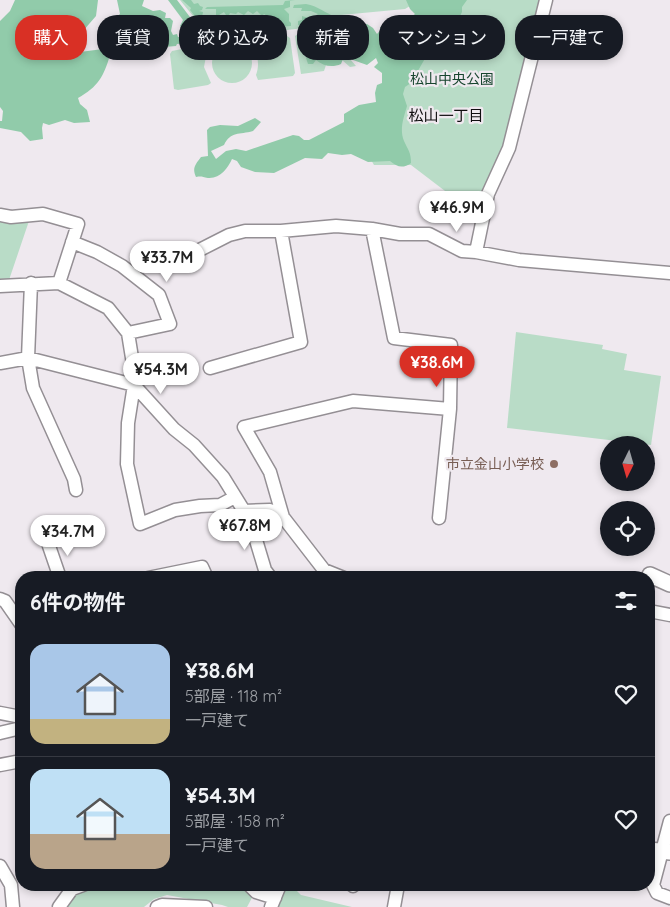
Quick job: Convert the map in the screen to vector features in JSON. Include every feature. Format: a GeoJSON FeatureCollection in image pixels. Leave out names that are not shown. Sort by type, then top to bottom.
{"type":"FeatureCollection","features":[{"type":"Feature","properties":{"kind":"street"},"geometry":{"type":"LineString","coordinates":[[476,252],[488,194],[509,148],[546,0]]}},
{"type":"Feature","properties":{"kind":"street"},"geometry":{"type":"LineString","coordinates":[[0,215],[11,217],[42,214],[78,224],[59,283]]}},
{"type":"Feature","properties":{"kind":"street"},"geometry":{"type":"LineString","coordinates":[[170,265],[230,234],[245,231],[281,231],[336,226],[400,234],[429,234],[462,250],[519,260],[670,273]]}},
{"type":"Feature","properties":{"kind":"street"},"geometry":{"type":"LineString","coordinates":[[372,230],[394,338],[451,345],[450,409],[438,518]]}},
{"type":"Feature","properties":{"kind":"street"},"geometry":{"type":"LineString","coordinates":[[210,368],[301,342],[281,231]]}},
{"type":"Feature","properties":{"kind":"street"},"geometry":{"type":"LineString","coordinates":[[72,242],[98,252],[122,266],[159,295],[170,324],[128,333]]}},
{"type":"Feature","properties":{"kind":"street"},"geometry":{"type":"LineString","coordinates":[[31,283],[28,358],[33,388],[74,480],[76,490]]}},
{"type":"Feature","properties":{"kind":"street"},"geometry":{"type":"LineString","coordinates":[[0,286],[59,283],[108,308],[128,333],[134,385],[128,423],[127,464],[140,524],[175,510],[220,505],[235,496]]}},
{"type":"Feature","properties":{"kind":"street"},"geometry":{"type":"LineString","coordinates":[[0,363],[28,358],[134,385],[174,429],[194,445],[223,477],[244,511],[266,571]]}},
{"type":"Feature","properties":{"kind":"street"},"geometry":{"type":"LineString","coordinates":[[326,571],[283,517],[270,472],[244,427],[353,402],[450,409]]}},
{"type":"Feature","properties":{"kind":"street"},"geometry":{"type":"LineString","coordinates":[[244,511],[270,510],[283,517]]}},
{"type":"Feature","properties":{"kind":"street"},"geometry":{"type":"LineString","coordinates":[[49,546],[58,571]]}},
{"type":"Feature","properties":{"kind":"street"},"geometry":{"type":"LineString","coordinates":[[182,571],[202,567],[204,571]]}},
{"type":"Feature","properties":{"kind":"street"},"geometry":{"type":"LineString","coordinates":[[655,577],[670,584]]}},
{"type":"Feature","properties":{"kind":"street"},"geometry":{"type":"LineString","coordinates":[[0,599],[5,601],[15,615]]}},
{"type":"Feature","properties":{"kind":"street"},"geometry":{"type":"LineString","coordinates":[[655,612],[670,615]]}},
{"type":"Feature","properties":{"kind":"street"},"geometry":{"type":"LineString","coordinates":[[0,713],[15,716]]}},
{"type":"Feature","properties":{"kind":"street"},"geometry":{"type":"LineString","coordinates":[[0,733],[15,729]]}},
{"type":"Feature","properties":{"kind":"street"},"geometry":{"type":"LineString","coordinates":[[0,765],[15,762]]}},
{"type":"Feature","properties":{"kind":"street"},"geometry":{"type":"LineString","coordinates":[[655,880],[660,851],[670,821]]}},
{"type":"Feature","properties":{"kind":"street"},"geometry":{"type":"LineString","coordinates":[[0,866],[11,885],[13,907]]}},
{"type":"Feature","properties":{"kind":"street"},"geometry":{"type":"LineString","coordinates":[[655,888],[657,892],[670,898]]}},
{"type":"Feature","properties":{"kind":"street"},"geometry":{"type":"LineString","coordinates":[[59,907],[71,891]]}},
{"type":"Feature","properties":{"kind":"street"},"geometry":{"type":"LineString","coordinates":[[255,891],[273,903],[278,891]]}},
{"type":"Feature","properties":{"kind":"street"},"geometry":{"type":"LineString","coordinates":[[394,907],[397,891]]}},
{"type":"Feature","properties":{"kind":"street"},"geometry":{"type":"LineString","coordinates":[[157,907],[162,905],[206,907]]}},
{"type":"Feature","properties":{"kind":"green space"},"geometry":{"type":"Polygon","coordinates":[[[15,0],[98,0],[96,16],[87,26],[87,15],[15,15],[15,60],[87,60],[87,51],[97,50],[97,60],[108,60],[99,80],[91,90],[78,98],[80,104],[87,110],[90,122],[74,123],[65,120],[49,125],[43,123],[43,139],[30,141],[21,132],[0,128],[3,111],[0,107],[0,21],[10,11],[15,0]]]}},
{"type":"Feature","properties":{"kind":"green space"},"geometry":{"type":"Polygon","coordinates":[[[117,0],[144,0],[142,6],[153,11],[160,10],[166,13],[166,15],[120,14],[117,0]]]}},
{"type":"Feature","properties":{"kind":"green space"},"geometry":{"type":"Polygon","coordinates":[[[168,0],[177,0],[188,15],[179,15],[168,0]]]}},
{"type":"Feature","properties":{"kind":"green space"},"geometry":{"type":"Polygon","coordinates":[[[180,0],[420,0],[405,9],[341,15],[297,15],[297,29],[287,30],[287,15],[192,15],[180,0]]]}},
{"type":"Feature","properties":{"kind":"green space"},"geometry":{"type":"Polygon","coordinates":[[[182,0],[191,0],[194,4],[198,3],[203,7],[199,11],[203,12],[202,15],[194,15],[190,10],[191,8],[182,0]]]}},
{"type":"Feature","properties":{"kind":"green space"},"geometry":{"type":"Polygon","coordinates":[[[295,0],[290,1],[290,7],[284,9],[289,14],[291,26],[287,26],[287,15],[261,15],[257,11],[253,14],[248,11],[244,15],[238,12],[226,15],[224,12],[216,15],[216,9],[205,9],[207,7],[283,5],[285,1],[295,0]]]}},
{"type":"Feature","properties":{"kind":"green space"},"geometry":{"type":"Polygon","coordinates":[[[406,0],[467,0],[462,7],[460,15],[413,15],[415,14],[410,9],[406,0]]]}},
{"type":"Feature","properties":{"kind":"green space","name":"松山中央公園"},"geometry":{"type":"Polygon","coordinates":[[[427,0],[541,0],[537,15],[515,15],[515,60],[526,60],[502,155],[480,203],[449,194],[411,165],[374,165],[370,158],[384,100],[385,60],[505,60],[505,15],[418,15],[427,0]]]}},
{"type":"Feature","properties":{"kind":"green space"},"geometry":{"type":"Polygon","coordinates":[[[306,4],[314,6],[332,15],[317,15],[318,14],[311,11],[301,11],[302,8],[293,8],[294,5],[306,4]]]}},
{"type":"Feature","properties":{"kind":"green space"},"geometry":{"type":"Polygon","coordinates":[[[169,18],[173,21],[171,31],[173,35],[177,34],[179,37],[179,44],[169,47],[169,18]]]}},
{"type":"Feature","properties":{"kind":"green space"},"geometry":{"type":"Polygon","coordinates":[[[369,25],[377,34],[379,32],[379,60],[424,60],[411,83],[405,87],[403,94],[407,106],[402,123],[402,132],[410,154],[411,163],[400,166],[390,161],[368,162],[351,154],[328,153],[322,159],[305,158],[274,173],[255,172],[241,167],[237,161],[232,159],[226,169],[216,177],[196,177],[194,169],[196,164],[201,157],[208,156],[207,130],[210,127],[220,125],[238,126],[255,118],[261,122],[253,131],[233,135],[224,145],[211,151],[216,159],[226,151],[236,149],[246,151],[293,135],[309,140],[344,122],[344,114],[359,105],[376,102],[375,93],[377,85],[382,83],[382,73],[374,67],[378,63],[376,58],[367,65],[353,60],[369,60],[369,25]]]}},
{"type":"Feature","properties":{"kind":"green space"},"geometry":{"type":"Polygon","coordinates":[[[287,36],[290,38],[295,73],[293,76],[258,80],[256,75],[258,60],[287,60],[287,36]]]}},
{"type":"Feature","properties":{"kind":"green space"},"geometry":{"type":"Polygon","coordinates":[[[179,50],[179,60],[205,60],[204,67],[211,83],[178,90],[174,89],[170,54],[172,51],[179,50]]]}},
{"type":"Feature","properties":{"kind":"green space"},"geometry":{"type":"Polygon","coordinates":[[[213,60],[251,60],[250,71],[246,77],[232,83],[218,77],[212,63],[213,60]]]}},
{"type":"Feature","properties":{"kind":"green space"},"geometry":{"type":"Polygon","coordinates":[[[299,60],[342,60],[327,62],[324,71],[301,74],[299,60]]]}},
{"type":"Feature","properties":{"kind":"green space"},"geometry":{"type":"Polygon","coordinates":[[[307,60],[316,60],[313,64],[308,64],[307,60]]]}},
{"type":"Feature","properties":{"kind":"green space"},"geometry":{"type":"Polygon","coordinates":[[[316,60],[343,60],[341,64],[334,66],[322,64],[316,60]]]}},
{"type":"Feature","properties":{"kind":"green space"},"geometry":{"type":"Polygon","coordinates":[[[342,60],[351,60],[356,66],[350,67],[342,60]]]}},
{"type":"Feature","properties":{"kind":"green space"},"geometry":{"type":"Polygon","coordinates":[[[0,216],[30,218],[9,280],[0,281],[0,216]]]}},
{"type":"Feature","properties":{"kind":"green space"},"geometry":{"type":"Polygon","coordinates":[[[516,332],[603,345],[602,349],[627,354],[624,370],[661,376],[652,436],[600,436],[600,439],[507,428],[516,332]]]}},
{"type":"Feature","properties":{"kind":"green space"},"geometry":{"type":"Polygon","coordinates":[[[82,891],[251,891],[254,894],[247,907],[228,907],[167,895],[154,899],[144,907],[65,907],[75,893],[82,891]]]}},
{"type":"Feature","properties":{"kind":"green space"},"geometry":{"type":"Polygon","coordinates":[[[282,891],[297,891],[301,895],[352,907],[275,907],[282,891]]]}},
{"type":"Feature","properties":{"kind":"place","name":"市立金山小学校"},"geometry":{"type":"Point","coordinates":[554,464]}},
{"type":"Feature","properties":{"kind":"district","name":"松山一丁目"},"geometry":{"type":"Point","coordinates":[446,115]}}]}
